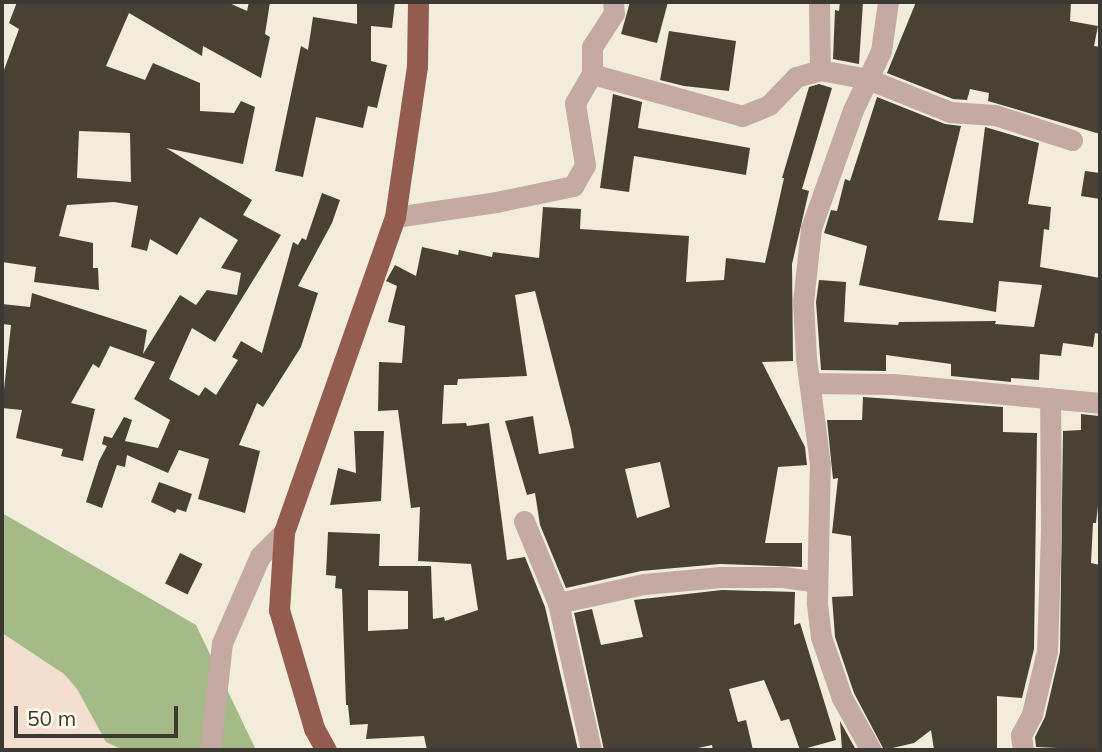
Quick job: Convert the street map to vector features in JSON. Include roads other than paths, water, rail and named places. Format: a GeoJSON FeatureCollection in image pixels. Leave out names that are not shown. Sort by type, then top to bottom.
{"type":"FeatureCollection","features":[{"type":"Feature","properties":{"kind":"highway"},"geometry":{"type":"LineString","coordinates":[[326,750],[310,716],[279,610],[284,532],[395,217],[417,66],[418,2]]}},
{"type":"Feature","properties":{"kind":"street"},"geometry":{"type":"LineString","coordinates":[[395,217],[496,202],[573,186],[585,165],[575,103],[592,74],[592,47],[614,13],[613,2]]}},
{"type":"Feature","properties":{"kind":"street"},"geometry":{"type":"LineString","coordinates":[[819,2],[820,70]]}},
{"type":"Feature","properties":{"kind":"street"},"geometry":{"type":"LineString","coordinates":[[871,750],[842,698],[821,636],[817,582],[820,464],[803,302],[811,228],[853,110],[881,51],[888,2]]}},
{"type":"Feature","properties":{"kind":"street"},"geometry":{"type":"LineString","coordinates":[[592,74],[742,116],[769,105],[796,77],[820,70],[868,79],[950,111],[995,115],[1072,140]]}},
{"type":"Feature","properties":{"kind":"street"},"geometry":{"type":"LineString","coordinates":[[810,383],[894,384],[1100,403]]}},
{"type":"Feature","properties":{"kind":"street"},"geometry":{"type":"LineString","coordinates":[[1023,750],[1021,735],[1032,714],[1047,651],[1051,528],[1050,398]]}},
{"type":"Feature","properties":{"kind":"street"},"geometry":{"type":"LineString","coordinates":[[524,521],[558,603],[591,750]]}},
{"type":"Feature","properties":{"kind":"street"},"geometry":{"type":"LineString","coordinates":[[210,750],[222,643],[260,556],[284,532]]}},
{"type":"Feature","properties":{"kind":"street"},"geometry":{"type":"LineString","coordinates":[[558,603],[644,584],[721,577],[783,577],[817,582]]}}]}
